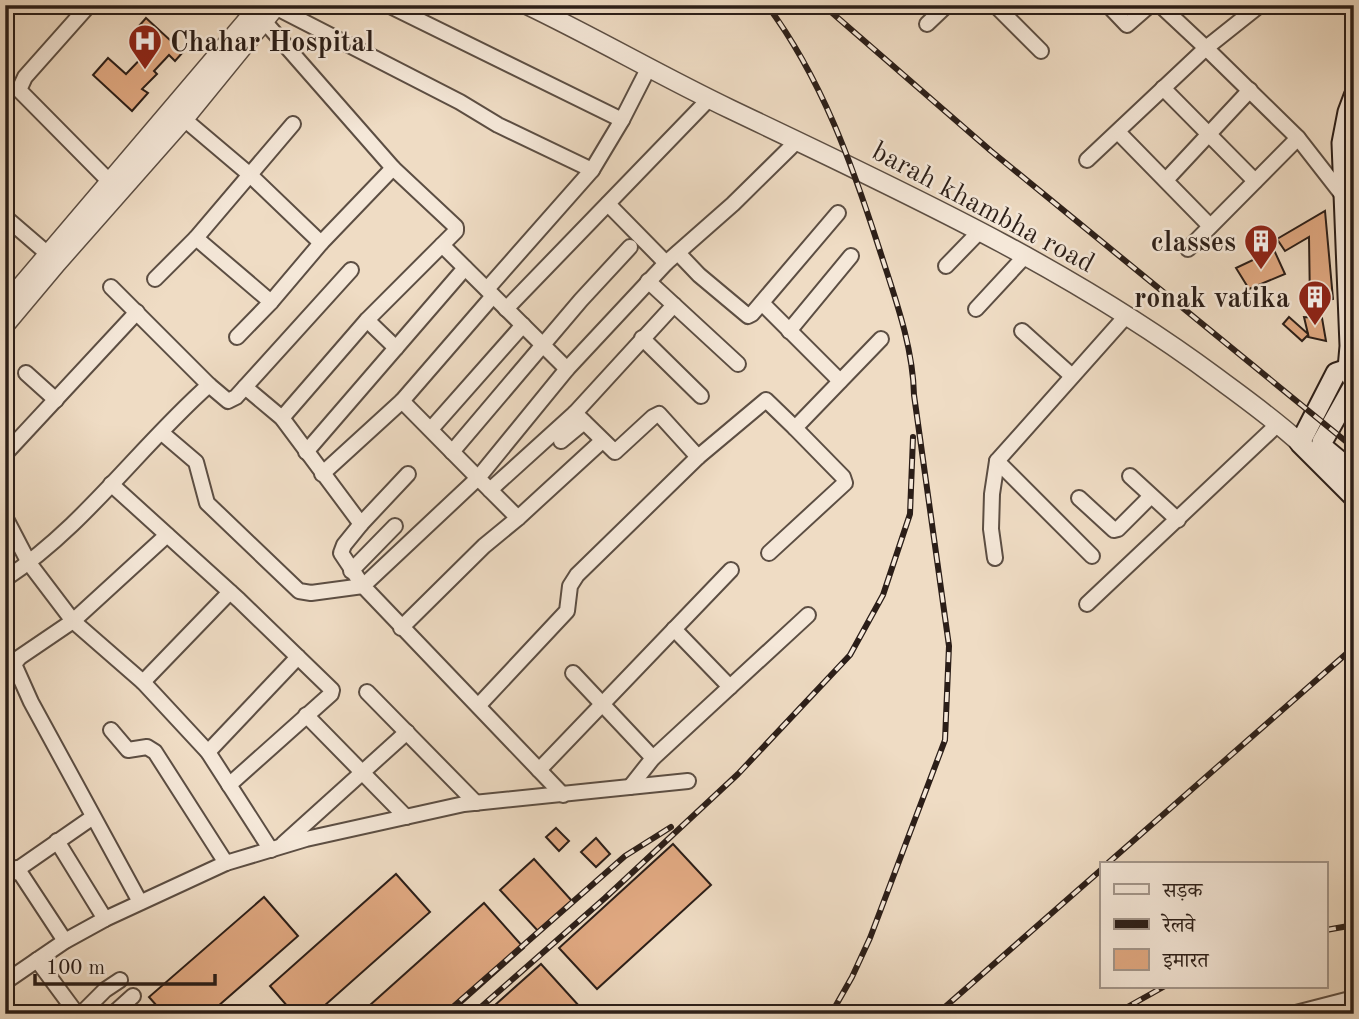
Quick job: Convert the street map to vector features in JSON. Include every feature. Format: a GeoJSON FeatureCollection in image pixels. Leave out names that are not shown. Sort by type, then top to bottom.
{"type":"FeatureCollection","features":[{"type":"Feature","properties":{"kind":"main road"},"geometry":{"type":"LineString","coordinates":[[1354,96],[1342,143],[1349,195],[1352,379],[1322,442],[1324,447],[1354,473]]}},
{"type":"Feature","properties":{"kind":"main road"},"geometry":{"type":"LineString","coordinates":[[1352,379],[1336,373],[1300,443],[1354,497]]}},
{"type":"Feature","properties":{"kind":"street"},"geometry":{"type":"LineString","coordinates":[[89,5],[25,77],[19,90],[110,182]]}},
{"type":"Feature","properties":{"kind":"street"},"geometry":{"type":"LineString","coordinates":[[388,5],[622,120]]}},
{"type":"Feature","properties":{"kind":"street","name":"barah khambha road"},"geometry":{"type":"LineString","coordinates":[[527,5],[709,99],[1026,255],[1127,315],[1195,362],[1300,443]]}},
{"type":"Feature","properties":{"kind":"street"},"geometry":{"type":"LineString","coordinates":[[927,24],[947,5]]}},
{"type":"Feature","properties":{"kind":"street"},"geometry":{"type":"LineString","coordinates":[[995,5],[1041,51]]}},
{"type":"Feature","properties":{"kind":"street"},"geometry":{"type":"LineString","coordinates":[[1108,5],[1127,25],[1160,6],[1250,90],[1349,195]]}},
{"type":"Feature","properties":{"kind":"street"},"geometry":{"type":"LineString","coordinates":[[1087,160],[1206,48],[1260,5]]}},
{"type":"Feature","properties":{"kind":"street"},"geometry":{"type":"LineString","coordinates":[[5,305],[110,182],[269,10]]}},
{"type":"Feature","properties":{"kind":"street"},"geometry":{"type":"LineString","coordinates":[[5,325],[184,119],[269,10]]}},
{"type":"Feature","properties":{"kind":"street"},"geometry":{"type":"LineString","coordinates":[[269,10],[393,168],[456,228],[367,320],[282,418]]}},
{"type":"Feature","properties":{"kind":"street"},"geometry":{"type":"LineString","coordinates":[[269,10],[460,102],[498,125],[592,170]]}},
{"type":"Feature","properties":{"kind":"street"},"geometry":{"type":"LineString","coordinates":[[322,474],[402,401],[592,170],[649,67]]}},
{"type":"Feature","properties":{"kind":"street"},"geometry":{"type":"LineString","coordinates":[[1163,88],[1255,181]]}},
{"type":"Feature","properties":{"kind":"street"},"geometry":{"type":"LineString","coordinates":[[1166,180],[1250,90]]}},
{"type":"Feature","properties":{"kind":"street"},"geometry":{"type":"LineString","coordinates":[[506,309],[709,99]]}},
{"type":"Feature","properties":{"kind":"street"},"geometry":{"type":"LineString","coordinates":[[184,119],[249,174],[321,243]]}},
{"type":"Feature","properties":{"kind":"street"},"geometry":{"type":"LineString","coordinates":[[155,279],[196,238],[293,124]]}},
{"type":"Feature","properties":{"kind":"street"},"geometry":{"type":"LineString","coordinates":[[1118,132],[1210,226]]}},
{"type":"Feature","properties":{"kind":"street"},"geometry":{"type":"LineString","coordinates":[[1188,249],[1298,138]]}},
{"type":"Feature","properties":{"kind":"street"},"geometry":{"type":"LineString","coordinates":[[162,433],[198,465],[207,503],[299,591],[311,593],[363,586],[478,478],[567,369],[648,281],[797,141]]}},
{"type":"Feature","properties":{"kind":"street"},"geometry":{"type":"LineString","coordinates":[[237,337],[393,168]]}},
{"type":"Feature","properties":{"kind":"street"},"geometry":{"type":"LineString","coordinates":[[608,204],[666,263]]}},
{"type":"Feature","properties":{"kind":"street"},"geometry":{"type":"LineString","coordinates":[[678,253],[745,315],[752,314],[838,213]]}},
{"type":"Feature","properties":{"kind":"street"},"geometry":{"type":"LineString","coordinates":[[5,217],[48,254]]}},
{"type":"Feature","properties":{"kind":"street"},"geometry":{"type":"LineString","coordinates":[[946,266],[979,231]]}},
{"type":"Feature","properties":{"kind":"street"},"geometry":{"type":"LineString","coordinates":[[196,238],[271,302]]}},
{"type":"Feature","properties":{"kind":"street"},"geometry":{"type":"LineString","coordinates":[[442,244],[567,369]]}},
{"type":"Feature","properties":{"kind":"street"},"geometry":{"type":"LineString","coordinates":[[452,452],[542,345],[630,247]]}},
{"type":"Feature","properties":{"kind":"street"},"geometry":{"type":"LineString","coordinates":[[976,309],[1026,255]]}},
{"type":"Feature","properties":{"kind":"street"},"geometry":{"type":"LineString","coordinates":[[789,331],[851,256]]}},
{"type":"Feature","properties":{"kind":"street"},"geometry":{"type":"LineString","coordinates":[[306,452],[465,268]]}},
{"type":"Feature","properties":{"kind":"street"},"geometry":{"type":"LineString","coordinates":[[111,288],[228,401],[245,387],[351,270]]}},
{"type":"Feature","properties":{"kind":"street"},"geometry":{"type":"LineString","coordinates":[[648,281],[738,365]]}},
{"type":"Feature","properties":{"kind":"street"},"geometry":{"type":"LineString","coordinates":[[762,303],[839,381]]}},
{"type":"Feature","properties":{"kind":"street"},"geometry":{"type":"LineString","coordinates":[[561,441],[642,338],[674,305]]}},
{"type":"Feature","properties":{"kind":"street"},"geometry":{"type":"LineString","coordinates":[[5,453],[136,313]]}},
{"type":"Feature","properties":{"kind":"street"},"geometry":{"type":"LineString","coordinates":[[995,558],[991,529],[997,461],[1127,315]]}},
{"type":"Feature","properties":{"kind":"street"},"geometry":{"type":"LineString","coordinates":[[367,320],[396,348]]}},
{"type":"Feature","properties":{"kind":"street"},"geometry":{"type":"LineString","coordinates":[[431,429],[523,325]]}},
{"type":"Feature","properties":{"kind":"street"},"geometry":{"type":"LineString","coordinates":[[1023,331],[1072,376]]}},
{"type":"Feature","properties":{"kind":"street"},"geometry":{"type":"LineString","coordinates":[[642,338],[701,396]]}},
{"type":"Feature","properties":{"kind":"street"},"geometry":{"type":"LineString","coordinates":[[795,428],[881,339]]}},
{"type":"Feature","properties":{"kind":"street"},"geometry":{"type":"LineString","coordinates":[[26,373],[56,400]]}},
{"type":"Feature","properties":{"kind":"street"},"geometry":{"type":"LineString","coordinates":[[5,579],[29,563],[91,506],[209,385]]}},
{"type":"Feature","properties":{"kind":"street"},"geometry":{"type":"LineString","coordinates":[[245,387],[282,418],[361,524]]}},
{"type":"Feature","properties":{"kind":"street"},"geometry":{"type":"LineString","coordinates":[[479,705],[567,611],[570,586],[577,575],[698,457],[766,400],[846,481],[769,553]]}},
{"type":"Feature","properties":{"kind":"street"},"geometry":{"type":"LineString","coordinates":[[402,401],[518,518]]}},
{"type":"Feature","properties":{"kind":"street"},"geometry":{"type":"LineString","coordinates":[[580,418],[612,451],[617,452],[659,414],[698,457]]}},
{"type":"Feature","properties":{"kind":"street"},"geometry":{"type":"LineString","coordinates":[[491,490],[580,418]]}},
{"type":"Feature","properties":{"kind":"street"},"geometry":{"type":"LineString","coordinates":[[1087,604],[1277,425]]}},
{"type":"Feature","properties":{"kind":"street"},"geometry":{"type":"LineString","coordinates":[[401,628],[484,546],[602,441]]}},
{"type":"Feature","properties":{"kind":"street"},"geometry":{"type":"LineString","coordinates":[[997,461],[1092,556]]}},
{"type":"Feature","properties":{"kind":"street"},"geometry":{"type":"LineString","coordinates":[[408,474],[361,524],[342,550],[342,556],[363,586],[401,628],[564,795]]}},
{"type":"Feature","properties":{"kind":"street"},"geometry":{"type":"LineString","coordinates":[[1129,476],[1178,520]]}},
{"type":"Feature","properties":{"kind":"street"},"geometry":{"type":"LineString","coordinates":[[111,484],[230,592],[332,690],[331,694],[229,785]]}},
{"type":"Feature","properties":{"kind":"street"},"geometry":{"type":"LineString","coordinates":[[1079,498],[1114,530],[1152,496]]}},
{"type":"Feature","properties":{"kind":"street"},"geometry":{"type":"LineString","coordinates":[[5,517],[29,563],[73,621],[143,682],[208,752],[275,849]]}},
{"type":"Feature","properties":{"kind":"street"},"geometry":{"type":"LineString","coordinates":[[351,571],[395,526]]}},
{"type":"Feature","properties":{"kind":"street"},"geometry":{"type":"LineString","coordinates":[[140,902],[31,702],[14,664],[20,657],[73,621],[167,535]]}},
{"type":"Feature","properties":{"kind":"street"},"geometry":{"type":"LineString","coordinates":[[539,770],[731,570]]}},
{"type":"Feature","properties":{"kind":"street"},"geometry":{"type":"LineString","coordinates":[[143,682],[230,592]]}},
{"type":"Feature","properties":{"kind":"street"},"geometry":{"type":"LineString","coordinates":[[630,787],[653,758],[808,615]]}},
{"type":"Feature","properties":{"kind":"street"},"geometry":{"type":"LineString","coordinates":[[674,629],[730,687]]}},
{"type":"Feature","properties":{"kind":"street"},"geometry":{"type":"LineString","coordinates":[[208,752],[298,657]]}},
{"type":"Feature","properties":{"kind":"street"},"geometry":{"type":"LineString","coordinates":[[573,673],[653,758]]}},
{"type":"Feature","properties":{"kind":"street"},"geometry":{"type":"LineString","coordinates":[[367,692],[476,803]]}},
{"type":"Feature","properties":{"kind":"street"},"geometry":{"type":"LineString","coordinates":[[306,715],[406,817]]}},
{"type":"Feature","properties":{"kind":"street"},"geometry":{"type":"LineString","coordinates":[[111,730],[128,750],[147,747],[155,752],[226,863]]}},
{"type":"Feature","properties":{"kind":"street"},"geometry":{"type":"LineString","coordinates":[[275,849],[407,732]]}},
{"type":"Feature","properties":{"kind":"street"},"geometry":{"type":"LineString","coordinates":[[5,982],[65,941],[104,919],[226,863],[406,817],[476,803],[688,781]]}},
{"type":"Feature","properties":{"kind":"street"},"geometry":{"type":"LineString","coordinates":[[5,878],[93,817]]}},
{"type":"Feature","properties":{"kind":"street"},"geometry":{"type":"LineString","coordinates":[[57,841],[104,919]]}},
{"type":"Feature","properties":{"kind":"street"},"geometry":{"type":"LineString","coordinates":[[18,868],[65,941]]}},
{"type":"Feature","properties":{"kind":"street"},"geometry":{"type":"LineString","coordinates":[[37,960],[79,1014],[104,990],[120,980]]}},
{"type":"Feature","properties":{"kind":"street"},"geometry":{"type":"LineString","coordinates":[[113,1014],[133,996]]}},
{"type":"Feature","properties":{"kind":"street"},"geometry":{"type":"LineString","coordinates":[[1292,1014],[1354,998]]}},
{"type":"Feature","properties":{"kind":"building"},"geometry":{"type":"Polygon","coordinates":[[[146,18],[183,52],[175,61],[169,55],[154,71],[157,74],[142,89],[148,93],[132,111],[93,75],[108,58],[126,74],[150,49],[132,34],[146,18]]]}},
{"type":"Feature","properties":{"kind":"building"},"geometry":{"type":"Polygon","coordinates":[[[1325,211],[1333,299],[1310,304],[1309,237],[1285,251],[1277,239],[1325,211]]]}},
{"type":"Feature","properties":{"kind":"building","name":"classes"},"geometry":{"type":"Polygon","coordinates":[[[1274,250],[1285,274],[1249,289],[1236,268],[1274,250]]]}},
{"type":"Feature","properties":{"kind":"building","name":"ronak vatika"},"geometry":{"type":"Polygon","coordinates":[[[1289,317],[1308,334],[1304,317],[1322,318],[1326,341],[1308,335],[1302,341],[1283,324],[1289,317]]]}},
{"type":"Feature","properties":{"kind":"building"},"geometry":{"type":"Polygon","coordinates":[[[556,828],[569,841],[559,851],[546,837],[556,828]]]}},
{"type":"Feature","properties":{"kind":"building"},"geometry":{"type":"Polygon","coordinates":[[[596,838],[610,854],[596,867],[581,852],[596,838]]]}},
{"type":"Feature","properties":{"kind":"building"},"geometry":{"type":"Polygon","coordinates":[[[673,844],[711,885],[597,989],[559,948],[673,844]]]}},
{"type":"Feature","properties":{"kind":"building"},"geometry":{"type":"Polygon","coordinates":[[[534,859],[572,901],[539,932],[500,890],[534,859]]]}},
{"type":"Feature","properties":{"kind":"building"},"geometry":{"type":"Polygon","coordinates":[[[396,874],[430,912],[315,1014],[294,1014],[270,986],[396,874]]]}},
{"type":"Feature","properties":{"kind":"building"},"geometry":{"type":"Polygon","coordinates":[[[264,897],[298,936],[209,1014],[164,1014],[149,997],[264,897]]]}},
{"type":"Feature","properties":{"kind":"building"},"geometry":{"type":"Polygon","coordinates":[[[484,903],[524,948],[450,1014],[360,1014],[484,903]]]}},
{"type":"Feature","properties":{"kind":"building"},"geometry":{"type":"Polygon","coordinates":[[[541,964],[580,1007],[573,1014],[485,1014],[541,964]]]}},
{"type":"Feature","properties":{"kind":"railway"},"geometry":{"type":"LineString","coordinates":[[767,5],[804,62],[834,123],[858,186],[902,322],[913,377],[949,646],[945,740],[870,938],[831,1014]]}},
{"type":"Feature","properties":{"kind":"railway"},"geometry":{"type":"LineString","coordinates":[[823,5],[991,151],[1354,448]]}},
{"type":"Feature","properties":{"kind":"railway"},"geometry":{"type":"LineString","coordinates":[[473,1014],[605,898],[738,774],[850,655],[883,595],[910,514],[913,437]]}},
{"type":"Feature","properties":{"kind":"railway"},"geometry":{"type":"LineString","coordinates":[[1109,862],[1354,647]]}},
{"type":"Feature","properties":{"kind":"railway"},"geometry":{"type":"LineString","coordinates":[[445,1014],[625,856],[671,827]]}},
{"type":"Feature","properties":{"kind":"railway"},"geometry":{"type":"LineString","coordinates":[[937,1014],[1100,871]]}},
{"type":"Feature","properties":{"kind":"railway"},"geometry":{"type":"LineString","coordinates":[[1328,930],[1354,925]]}},
{"type":"Feature","properties":{"kind":"railway"},"geometry":{"type":"LineString","coordinates":[[1115,1014],[1161,988]]}},
{"type":"Feature","properties":{"kind":"place","name":"Chahar Hospital"},"geometry":{"type":"Point","coordinates":[145,71]}},
{"type":"Feature","properties":{"kind":"place","name":"classes"},"geometry":{"type":"Point","coordinates":[1261,271]}},
{"type":"Feature","properties":{"kind":"place","name":"ronak vatika"},"geometry":{"type":"Point","coordinates":[1315,327]}}]}
